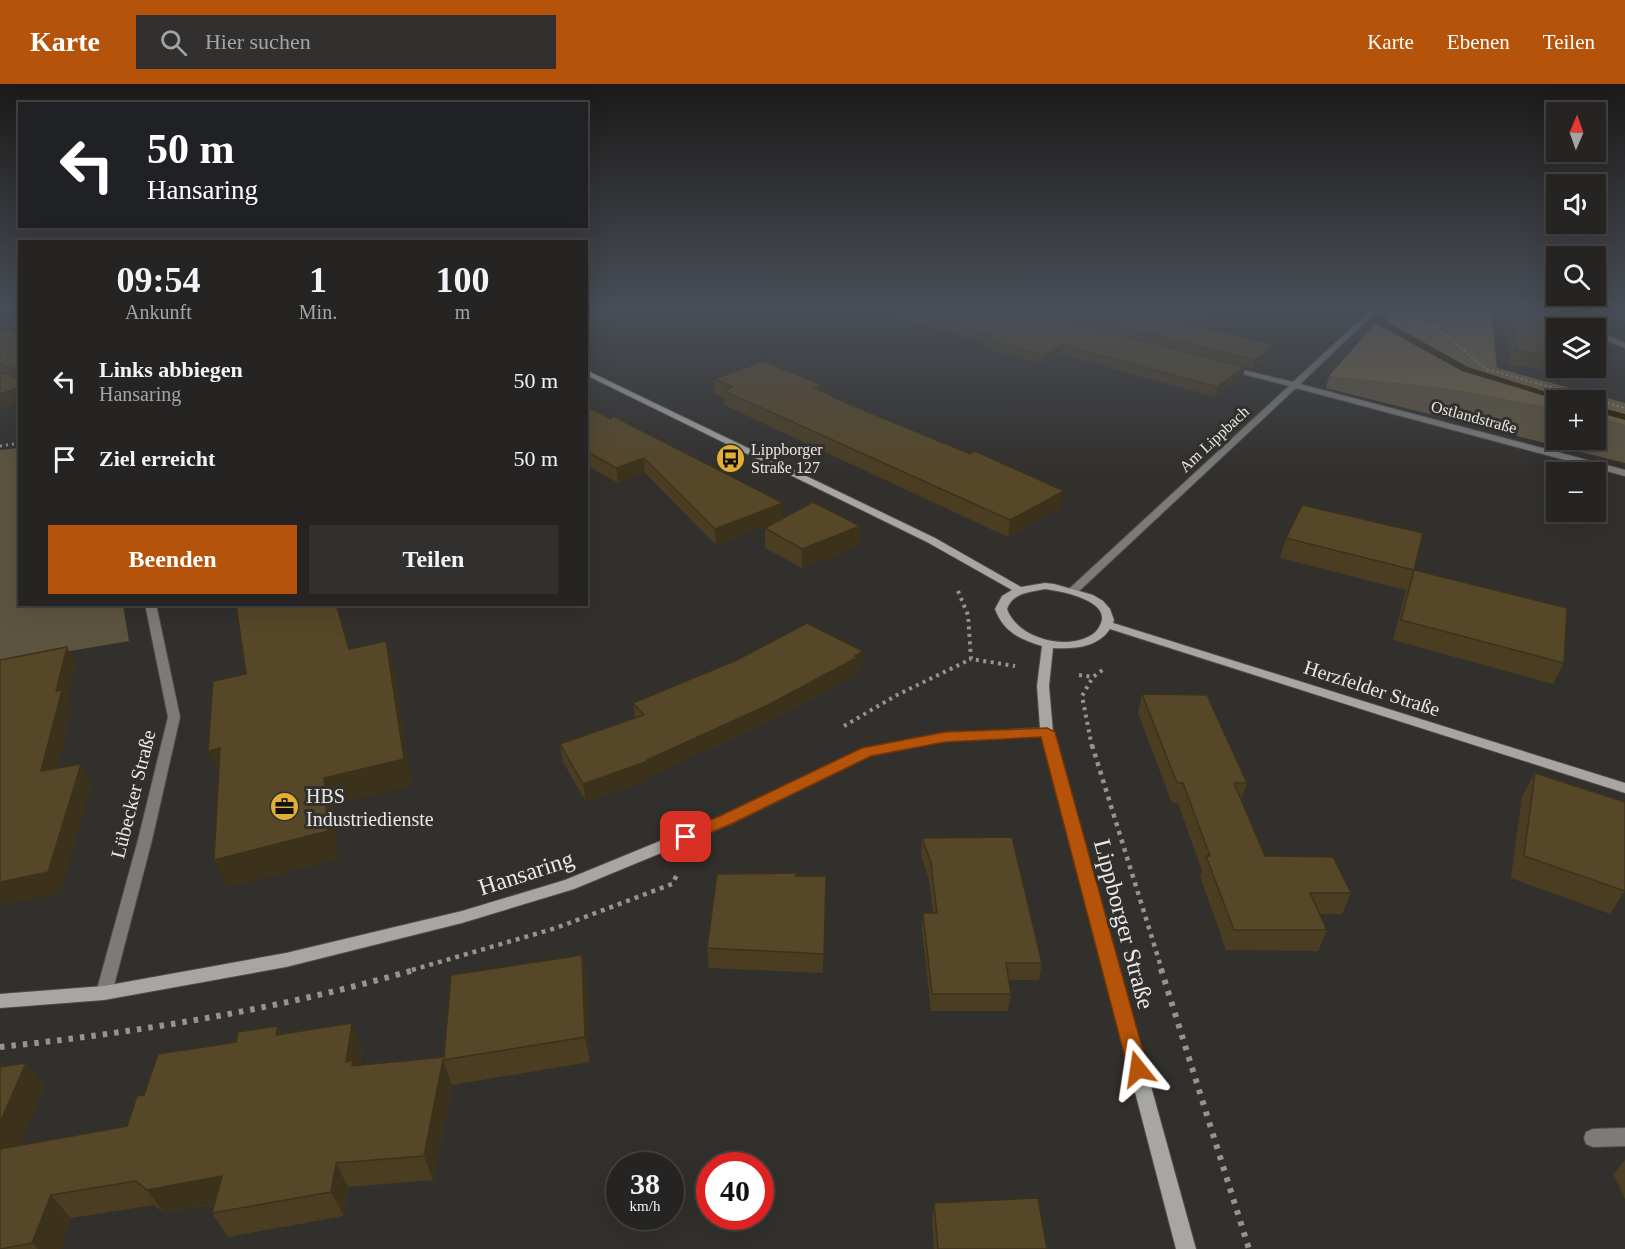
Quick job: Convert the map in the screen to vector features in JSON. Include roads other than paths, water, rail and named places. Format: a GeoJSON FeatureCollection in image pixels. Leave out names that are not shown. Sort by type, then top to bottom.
{"type":"FeatureCollection","features":[{"type":"Feature","properties":{"kind":"main road"},"geometry":{"type":"LineString","coordinates":[[588,373],[931,540],[1019,590]]}},
{"type":"Feature","properties":{"kind":"main road"},"geometry":{"type":"LineString","coordinates":[[1046,586],[1074,590],[1100,605],[1107,615],[1108,625],[1103,633],[1080,644],[1048,644],[1023,636],[1005,624],[1000,614],[1002,604],[1008,596],[1019,590],[1046,586]]}},
{"type":"Feature","properties":{"kind":"main road","name":"Herzfelder Straße"},"geometry":{"type":"LineString","coordinates":[[1108,625],[1625,788]]}},
{"type":"Feature","properties":{"kind":"main road","name":"Lippborger Straße"},"geometry":{"type":"LineString","coordinates":[[1048,644],[1043,686],[1047,732],[1186,1249]]}},
{"type":"Feature","properties":{"kind":"main road","name":"Hansaring"},"geometry":{"type":"LineString","coordinates":[[0,1000],[104,993],[286,960],[462,917],[569,885],[726,820],[867,752],[945,737],[1047,732]]}},
{"type":"Feature","properties":{"kind":"street","name":"Am Lippbach"},"geometry":{"type":"LineString","coordinates":[[1074,590],[1316,364]]}},
{"type":"Feature","properties":{"kind":"street","name":"Ostlandstraße"},"geometry":{"type":"LineString","coordinates":[[1225,367],[1625,473]]}},
{"type":"Feature","properties":{"kind":"street","name":"Lübecker Straße"},"geometry":{"type":"LineString","coordinates":[[104,993],[145,840],[174,717],[150,606]]}},
{"type":"Feature","properties":{"kind":"street"},"geometry":{"type":"LineString","coordinates":[[1593,1138],[1625,1137]]}},
{"type":"Feature","properties":{"kind":"waterway"},"geometry":{"type":"LineString","coordinates":[[1457,364],[1546,394]]}},
{"type":"Feature","properties":{"kind":"waterway"},"geometry":{"type":"LineString","coordinates":[[1606,412],[1625,417]]}},
{"type":"Feature","properties":{"kind":"place","name":"Lippborger Straße 127"},"geometry":{"type":"Point","coordinates":[730,458]}},
{"type":"Feature","properties":{"kind":"place","name":"HBS Industriedienste"},"geometry":{"type":"Point","coordinates":[285,807]}}]}
